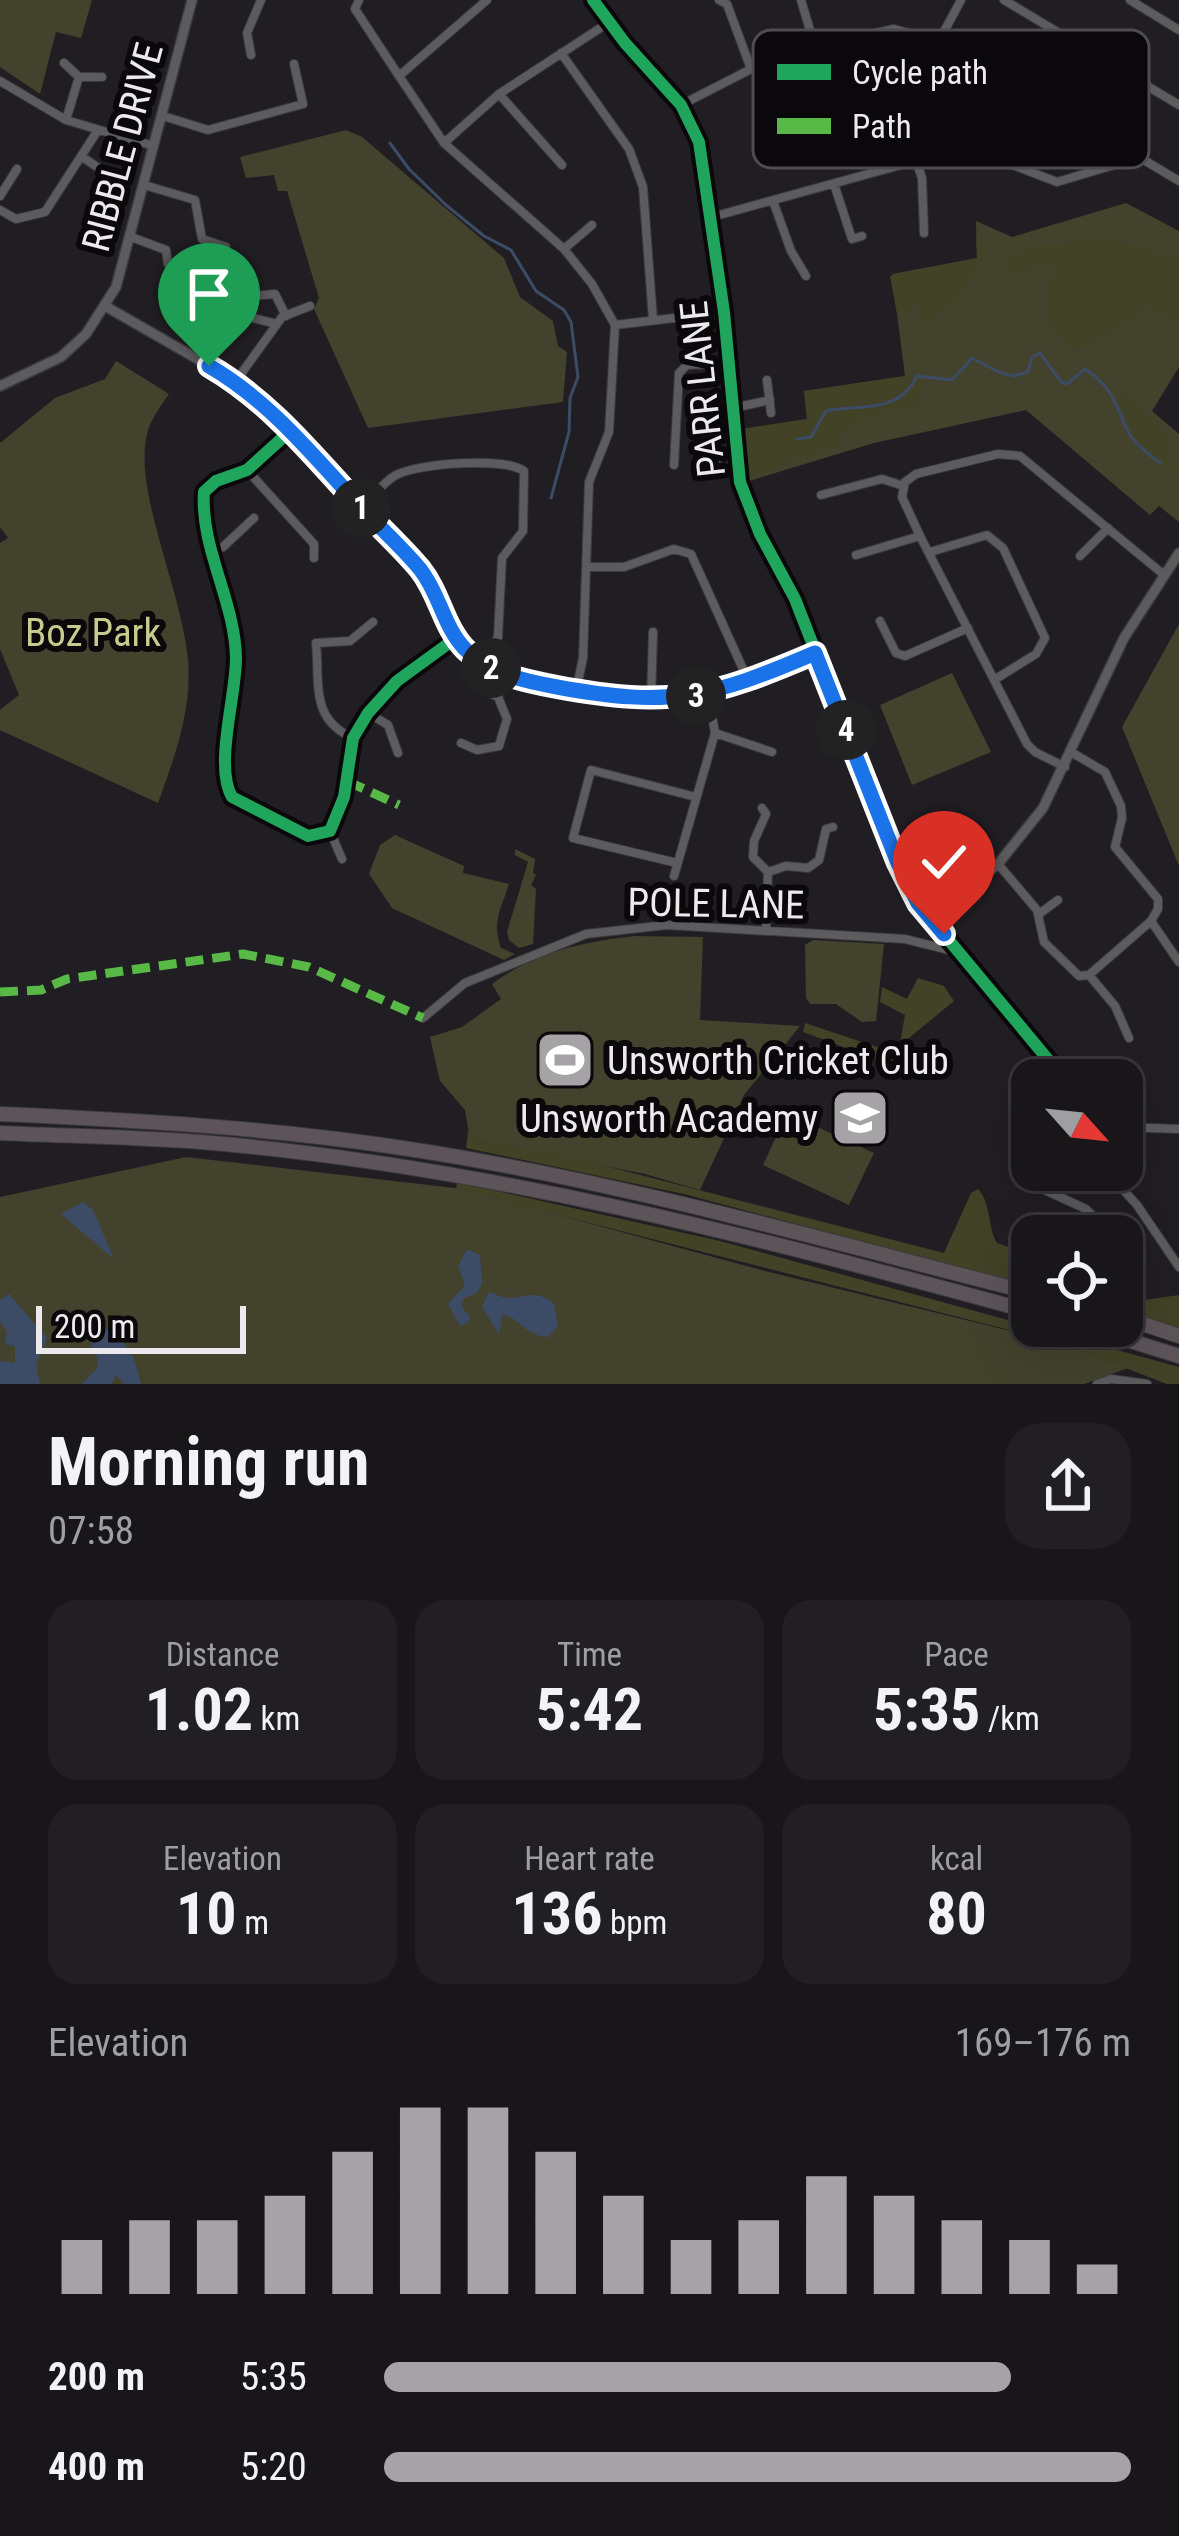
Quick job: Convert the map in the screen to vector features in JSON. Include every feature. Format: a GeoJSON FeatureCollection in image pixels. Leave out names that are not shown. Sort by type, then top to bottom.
{"type":"FeatureCollection","features":[{"type":"Feature","properties":{"kind":"highway"},"geometry":{"type":"LineString","coordinates":[[0,1114],[206,1123],[410,1149],[556,1177],[886,1264],[1011,1305]]}},
{"type":"Feature","properties":{"kind":"highway"},"geometry":{"type":"LineString","coordinates":[[0,1133],[202,1142],[405,1168],[864,1258]]}},
{"type":"Feature","properties":{"kind":"highway"},"geometry":{"type":"LineString","coordinates":[[886,1264],[1011,1289]]}},
{"type":"Feature","properties":{"kind":"highway"},"geometry":{"type":"LineString","coordinates":[[1143,1324],[1179,1336]]}},
{"type":"Feature","properties":{"kind":"highway"},"geometry":{"type":"LineString","coordinates":[[1143,1345],[1179,1356]]}},
{"type":"Feature","properties":{"kind":"street","name":"RIBBLE DRIVE"},"geometry":{"type":"LineString","coordinates":[[0,386],[61,357],[86,334],[116,287],[191,0]]}},
{"type":"Feature","properties":{"kind":"street"},"geometry":{"type":"LineString","coordinates":[[251,55],[247,33],[261,0]]}},
{"type":"Feature","properties":{"kind":"street"},"geometry":{"type":"LineString","coordinates":[[359,0],[355,9],[444,143],[563,249],[592,284],[615,325],[609,432],[589,482],[583,658],[576,691]]}},
{"type":"Feature","properties":{"kind":"street"},"geometry":{"type":"LineString","coordinates":[[399,76],[488,0]]}},
{"type":"Feature","properties":{"kind":"street","name":"PARR LANE"},"geometry":{"type":"LineString","coordinates":[[593,0],[681,105],[699,142],[730,362],[736,466],[746,503],[786,577],[898,863],[918,903],[1047,1059]]}},
{"type":"Feature","properties":{"kind":"street"},"geometry":{"type":"LineString","coordinates":[[681,105],[751,69],[727,4],[719,0]]}},
{"type":"Feature","properties":{"kind":"street"},"geometry":{"type":"LineString","coordinates":[[801,0],[810,30]]}},
{"type":"Feature","properties":{"kind":"street"},"geometry":{"type":"LineString","coordinates":[[945,30],[961,0]]}},
{"type":"Feature","properties":{"kind":"street"},"geometry":{"type":"LineString","coordinates":[[1004,0],[1054,30]]}},
{"type":"Feature","properties":{"kind":"street"},"geometry":{"type":"LineString","coordinates":[[1137,2],[1179,30]]}},
{"type":"Feature","properties":{"kind":"street"},"geometry":{"type":"LineString","coordinates":[[444,143],[500,94],[608,23]]}},
{"type":"Feature","properties":{"kind":"street"},"geometry":{"type":"LineString","coordinates":[[561,53],[629,149],[643,187],[653,320]]}},
{"type":"Feature","properties":{"kind":"street"},"geometry":{"type":"LineString","coordinates":[[64,63],[79,77],[102,77]]}},
{"type":"Feature","properties":{"kind":"street"},"geometry":{"type":"LineString","coordinates":[[163,116],[208,130],[303,104],[294,64]]}},
{"type":"Feature","properties":{"kind":"street"},"geometry":{"type":"LineString","coordinates":[[66,120],[79,77]]}},
{"type":"Feature","properties":{"kind":"street"},"geometry":{"type":"LineString","coordinates":[[1,84],[66,120],[154,146]]}},
{"type":"Feature","properties":{"kind":"street"},"geometry":{"type":"LineString","coordinates":[[1149,87],[1179,105]]}},
{"type":"Feature","properties":{"kind":"street"},"geometry":{"type":"LineString","coordinates":[[500,94],[562,165]]}},
{"type":"Feature","properties":{"kind":"street"},"geometry":{"type":"LineString","coordinates":[[0,210],[16,219],[45,212],[98,130]]}},
{"type":"Feature","properties":{"kind":"street"},"geometry":{"type":"LineString","coordinates":[[81,156],[106,173],[100,200]]}},
{"type":"Feature","properties":{"kind":"street"},"geometry":{"type":"LineString","coordinates":[[1149,163],[1179,181]]}},
{"type":"Feature","properties":{"kind":"street"},"geometry":{"type":"LineString","coordinates":[[712,218],[887,168]]}},
{"type":"Feature","properties":{"kind":"street"},"geometry":{"type":"LineString","coordinates":[[919,168],[924,232]]}},
{"type":"Feature","properties":{"kind":"street"},"geometry":{"type":"LineString","coordinates":[[1024,168],[1058,182],[1104,168]]}},
{"type":"Feature","properties":{"kind":"street"},"geometry":{"type":"LineString","coordinates":[[0,196],[17,169]]}},
{"type":"Feature","properties":{"kind":"street"},"geometry":{"type":"LineString","coordinates":[[834,184],[852,239],[862,236]]}},
{"type":"Feature","properties":{"kind":"street"},"geometry":{"type":"LineString","coordinates":[[144,185],[195,200],[202,239],[226,247]]}},
{"type":"Feature","properties":{"kind":"street"},"geometry":{"type":"LineString","coordinates":[[772,201],[806,276]]}},
{"type":"Feature","properties":{"kind":"street"},"geometry":{"type":"LineString","coordinates":[[563,249],[592,224]]}},
{"type":"Feature","properties":{"kind":"street"},"geometry":{"type":"LineString","coordinates":[[130,237],[166,250],[168,264],[188,261]]}},
{"type":"Feature","properties":{"kind":"street"},"geometry":{"type":"LineString","coordinates":[[277,324],[233,313],[238,297],[275,294],[286,316]]}},
{"type":"Feature","properties":{"kind":"street"},"geometry":{"type":"LineString","coordinates":[[105,306],[236,381],[290,430],[419,568],[456,638],[483,663],[507,675],[576,691],[651,700],[708,694],[815,653]]}},
{"type":"Feature","properties":{"kind":"street"},"geometry":{"type":"LineString","coordinates":[[236,381],[277,324],[310,306]]}},
{"type":"Feature","properties":{"kind":"street"},"geometry":{"type":"LineString","coordinates":[[615,325],[724,312]]}},
{"type":"Feature","properties":{"kind":"street"},"geometry":{"type":"LineString","coordinates":[[674,465],[679,373],[686,365],[730,362]]}},
{"type":"Feature","properties":{"kind":"street"},"geometry":{"type":"LineString","coordinates":[[767,380],[771,413]]}},
{"type":"Feature","properties":{"kind":"street"},"geometry":{"type":"LineString","coordinates":[[733,408],[770,400]]}},
{"type":"Feature","properties":{"kind":"street"},"geometry":{"type":"LineString","coordinates":[[290,430],[247,470],[204,492],[202,515],[235,636],[223,772],[232,797],[308,836],[330,831]]}},
{"type":"Feature","properties":{"kind":"street"},"geometry":{"type":"LineString","coordinates":[[1065,766],[1035,752],[1028,743],[920,536],[902,497],[904,486],[916,474],[1014,454],[1163,574]]}},
{"type":"Feature","properties":{"kind":"street"},"geometry":{"type":"LineString","coordinates":[[361,508],[396,475],[463,463],[512,463],[524,471],[523,532],[502,558],[498,637],[483,663]]}},
{"type":"Feature","properties":{"kind":"street"},"geometry":{"type":"LineString","coordinates":[[247,470],[314,544],[314,559]]}},
{"type":"Feature","properties":{"kind":"street"},"geometry":{"type":"LineString","coordinates":[[820,495],[882,479],[904,486]]}},
{"type":"Feature","properties":{"kind":"street"},"geometry":{"type":"LineString","coordinates":[[213,550],[223,548],[254,518]]}},
{"type":"Feature","properties":{"kind":"street"},"geometry":{"type":"LineString","coordinates":[[1080,556],[1108,528]]}},
{"type":"Feature","properties":{"kind":"street"},"geometry":{"type":"LineString","coordinates":[[930,552],[987,535],[1003,548],[1045,638],[1036,654],[994,680]]}},
{"type":"Feature","properties":{"kind":"street"},"geometry":{"type":"LineString","coordinates":[[856,555],[920,536]]}},
{"type":"Feature","properties":{"kind":"street"},"geometry":{"type":"LineString","coordinates":[[586,567],[623,567],[674,550],[686,551],[710,592],[748,680]]}},
{"type":"Feature","properties":{"kind":"street"},"geometry":{"type":"LineString","coordinates":[[934,917],[998,864],[1043,808],[1124,638],[1179,554]]}},
{"type":"Feature","properties":{"kind":"street"},"geometry":{"type":"LineString","coordinates":[[880,621],[896,652],[905,656],[968,628]]}},
{"type":"Feature","properties":{"kind":"street"},"geometry":{"type":"LineString","coordinates":[[352,738],[338,731],[322,711],[316,643],[350,641],[373,622]]}},
{"type":"Feature","properties":{"kind":"street"},"geometry":{"type":"LineString","coordinates":[[651,700],[653,632]]}},
{"type":"Feature","properties":{"kind":"street"},"geometry":{"type":"LineString","coordinates":[[342,859],[330,831],[344,797],[352,738],[398,681],[456,638]]}},
{"type":"Feature","properties":{"kind":"street"},"geometry":{"type":"LineString","coordinates":[[498,697],[507,675]]}},
{"type":"Feature","properties":{"kind":"street"},"geometry":{"type":"LineString","coordinates":[[461,743],[477,750],[499,746],[507,719],[498,697],[481,689]]}},
{"type":"Feature","properties":{"kind":"street"},"geometry":{"type":"LineString","coordinates":[[674,876],[715,733],[708,694]]}},
{"type":"Feature","properties":{"kind":"street"},"geometry":{"type":"LineString","coordinates":[[368,713],[388,724],[398,753]]}},
{"type":"Feature","properties":{"kind":"street"},"geometry":{"type":"LineString","coordinates":[[715,733],[768,748]]}},
{"type":"Feature","properties":{"kind":"street"},"geometry":{"type":"LineString","coordinates":[[998,864],[1039,914],[1044,942],[1075,974],[1089,975],[1159,908],[1158,899],[1116,851],[1122,812],[1105,772],[1071,752]]}},
{"type":"Feature","properties":{"kind":"street"},"geometry":{"type":"LineString","coordinates":[[677,862],[573,838],[591,770],[696,797]]}},
{"type":"Feature","properties":{"kind":"street"},"geometry":{"type":"LineString","coordinates":[[762,808],[766,814],[753,857],[769,872],[766,931]]}},
{"type":"Feature","properties":{"kind":"street"},"geometry":{"type":"LineString","coordinates":[[769,872],[787,866],[808,868],[819,860],[826,829],[833,827]]}},
{"type":"Feature","properties":{"kind":"street"},"geometry":{"type":"LineString","coordinates":[[1039,914],[1058,900]]}},
{"type":"Feature","properties":{"kind":"street"},"geometry":{"type":"LineString","coordinates":[[1150,921],[1179,962]]}},
{"type":"Feature","properties":{"kind":"street","name":"POLE LANE"},"geometry":{"type":"LineString","coordinates":[[423,1018],[465,983],[586,934],[668,925],[905,939],[958,952]]}},
{"type":"Feature","properties":{"kind":"street"},"geometry":{"type":"LineString","coordinates":[[1089,975],[1115,1006],[1129,1038]]}},
{"type":"Feature","properties":{"kind":"street"},"geometry":{"type":"LineString","coordinates":[[1143,1127],[1179,1129]]}},
{"type":"Feature","properties":{"kind":"street"},"geometry":{"type":"LineString","coordinates":[[1049,1191],[1092,1215]]}},
{"type":"Feature","properties":{"kind":"street"},"geometry":{"type":"LineString","coordinates":[[1125,1191],[1179,1268]]}},
{"type":"Feature","properties":{"kind":"street"},"geometry":{"type":"LineString","coordinates":[[1097,1384],[1111,1379],[1147,1384]]}},
{"type":"Feature","properties":{"kind":"green space"},"geometry":{"type":"Polygon","coordinates":[[[0,0],[92,0],[81,38],[56,32],[40,94],[0,67],[0,0]]]}},
{"type":"Feature","properties":{"kind":"green space"},"geometry":{"type":"Polygon","coordinates":[[[346,130],[362,137],[504,258],[520,297],[553,321],[558,346],[567,352],[563,402],[368,428],[314,309],[319,298],[287,191],[278,191],[274,175],[246,178],[240,157],[346,130]]]}},
{"type":"Feature","properties":{"kind":"green space"},"geometry":{"type":"Polygon","coordinates":[[[1126,203],[1179,231],[1179,367],[1152,411],[1179,434],[1179,522],[1159,506],[1150,515],[1026,410],[874,443],[749,481],[740,430],[807,419],[804,391],[905,376],[892,274],[977,258],[976,221],[1012,237],[1126,203]]]}},
{"type":"Feature","properties":{"kind":"green space"},"geometry":{"type":"Polygon","coordinates":[[[976,235],[988,253],[954,302],[928,324],[917,301],[898,319],[890,276],[977,258],[976,235]]]}},
{"type":"Feature","properties":{"kind":"green space"},"geometry":{"type":"Polygon","coordinates":[[[1101,239],[1130,243],[1179,262],[1179,320],[1144,308],[1081,350],[1064,342],[1049,316],[1047,296],[1056,268],[1041,265],[1020,274],[1010,268],[1008,260],[1042,246],[1101,239]]]}},
{"type":"Feature","properties":{"kind":"green space","name":"Boz Park"},"geometry":{"type":"Polygon","coordinates":[[[116,361],[169,394],[148,429],[145,457],[153,513],[184,634],[189,679],[181,733],[158,803],[0,730],[0,710],[19,695],[0,649],[0,543],[8,538],[0,527],[0,443],[55,398],[105,379],[116,361]]]}},
{"type":"Feature","properties":{"kind":"green space"},"geometry":{"type":"Polygon","coordinates":[[[914,378],[897,397],[825,409],[810,435],[796,441],[812,437],[827,412],[894,404],[921,380],[917,408],[908,404],[856,422],[838,446],[748,476],[740,429],[807,419],[804,391],[914,378]]]}},
{"type":"Feature","properties":{"kind":"green space"},"geometry":{"type":"Polygon","coordinates":[[[1122,392],[1163,429],[1174,476],[1134,436],[1118,397],[1122,392]]]}},
{"type":"Feature","properties":{"kind":"green space"},"geometry":{"type":"Polygon","coordinates":[[[1179,624],[1179,866],[1122,727],[1179,624]]]}},
{"type":"Feature","properties":{"kind":"green space"},"geometry":{"type":"Polygon","coordinates":[[[952,673],[991,752],[912,785],[880,705],[952,673]]]}},
{"type":"Feature","properties":{"kind":"green space"},"geometry":{"type":"Polygon","coordinates":[[[395,835],[464,866],[463,873],[509,884],[497,930],[501,948],[515,954],[504,960],[392,908],[369,874],[380,845],[395,835]]]}},
{"type":"Feature","properties":{"kind":"green space"},"geometry":{"type":"Polygon","coordinates":[[[515,849],[535,859],[536,875],[531,885],[536,889],[533,944],[519,948],[507,932],[528,862],[515,855],[515,849]]]}},
{"type":"Feature","properties":{"kind":"green space","name":"Unsworth Cricket Club"},"geometry":{"type":"Polygon","coordinates":[[[635,936],[703,937],[700,1020],[800,1026],[744,1095],[700,1190],[645,1174],[483,1142],[468,1128],[465,1110],[440,1081],[430,1037],[462,1027],[501,999],[492,984],[560,950],[635,936]]]}},
{"type":"Feature","properties":{"kind":"green space"},"geometry":{"type":"Polygon","coordinates":[[[813,940],[884,944],[876,1021],[862,1022],[836,1004],[810,1004],[805,945],[813,940]]]}},
{"type":"Feature","properties":{"kind":"green space"},"geometry":{"type":"Polygon","coordinates":[[[918,978],[944,986],[954,1001],[909,1038],[906,1063],[878,1060],[803,1032],[805,1023],[898,1054],[905,1015],[880,1002],[882,987],[907,999],[918,978]]]}},
{"type":"Feature","properties":{"kind":"green space"},"geometry":{"type":"Polygon","coordinates":[[[787,1113],[874,1153],[849,1205],[763,1165],[787,1113]]]}},
{"type":"Feature","properties":{"kind":"green space"},"geometry":{"type":"Polygon","coordinates":[[[469,1125],[483,1142],[586,1161],[944,1253],[971,1193],[978,1189],[997,1243],[1011,1248],[1011,1281],[684,1194],[466,1148],[469,1125]]]}},
{"type":"Feature","properties":{"kind":"green space"},"geometry":{"type":"Polygon","coordinates":[[[186,1157],[463,1189],[765,1271],[1011,1331],[1011,1347],[1071,1347],[1128,1368],[1084,1384],[0,1384],[0,1197],[186,1157]]]}},
{"type":"Feature","properties":{"kind":"green space"},"geometry":{"type":"Polygon","coordinates":[[[457,1182],[720,1241],[1011,1321],[1011,1331],[456,1189],[457,1182]]]}},
{"type":"Feature","properties":{"kind":"green space"},"geometry":{"type":"Polygon","coordinates":[[[1179,1295],[1179,1329],[1143,1319],[1143,1300],[1179,1295]]]}},
{"type":"Feature","properties":{"kind":"green space"},"geometry":{"type":"Polygon","coordinates":[[[1070,1347],[1106,1347],[1179,1367],[1179,1384],[1167,1384],[1070,1347]]]}},
{"type":"Feature","properties":{"kind":"water"},"geometry":{"type":"Polygon","coordinates":[[[83,1202],[93,1210],[114,1259],[61,1214],[83,1202]]]}},
{"type":"Feature","properties":{"kind":"water"},"geometry":{"type":"Polygon","coordinates":[[[467,1249],[480,1255],[482,1283],[478,1292],[463,1299],[462,1307],[471,1319],[461,1327],[448,1304],[465,1285],[458,1266],[467,1249]]]}},
{"type":"Feature","properties":{"kind":"water"},"geometry":{"type":"Polygon","coordinates":[[[489,1292],[506,1298],[536,1295],[547,1299],[554,1304],[558,1326],[548,1337],[540,1336],[503,1314],[499,1334],[482,1307],[489,1292]]]}},
{"type":"Feature","properties":{"kind":"water"},"geometry":{"type":"Polygon","coordinates":[[[9,1294],[47,1338],[36,1365],[40,1384],[0,1384],[0,1361],[15,1363],[15,1347],[5,1343],[7,1332],[0,1321],[0,1300],[9,1294]]]}},
{"type":"Feature","properties":{"kind":"water"},"geometry":{"type":"Polygon","coordinates":[[[93,1319],[126,1346],[141,1384],[124,1384],[116,1375],[111,1384],[82,1384],[98,1367],[84,1326],[93,1319]]]}},
{"type":"Feature","properties":{"kind":"waterway"},"geometry":{"type":"LineString","coordinates":[[390,143],[446,205],[484,236],[511,250],[536,291],[564,310],[571,322],[578,377],[551,498]]}},
{"type":"Feature","properties":{"kind":"waterway"},"geometry":{"type":"LineString","coordinates":[[797,439],[811,437],[826,411],[890,402],[917,376],[952,380],[972,358],[1014,376],[1028,372],[1032,357],[1040,353],[1061,382],[1067,384],[1085,369],[1095,377],[1109,391],[1133,439],[1160,463]]}},
{"type":"Feature","properties":{"kind":"waterway"},"geometry":{"type":"LineString","coordinates":[[698,472],[722,460]]}},
{"type":"Feature","properties":{"kind":"marked path"},"geometry":{"type":"LineString","coordinates":[[347,781],[399,805]]}},
{"type":"Feature","properties":{"kind":"marked path"},"geometry":{"type":"LineString","coordinates":[[0,992],[41,990],[67,979],[243,954],[309,967],[423,1018]]}},
{"type":"Feature","properties":{"kind":"cycle path"},"geometry":{"type":"LineString","coordinates":[[593,0],[681,105],[699,142],[724,312],[740,482],[760,534],[795,599],[898,863],[918,903],[1048,1059]]}},
{"type":"Feature","properties":{"kind":"cycle path"},"geometry":{"type":"LineString","coordinates":[[290,431],[247,470],[216,481],[204,492],[207,534],[230,616],[236,658],[225,768],[232,797],[308,836],[330,831],[344,797],[353,738],[368,713],[397,681],[456,638]]}},
{"type":"Feature","properties":{"kind":"cycle path"},"geometry":{"type":"LineString","coordinates":[[589,693],[671,698],[742,682],[795,662]]}},
{"type":"Feature","properties":{"kind":"place","name":"Unsworth Cricket Club"},"geometry":{"type":"Point","coordinates":[565,1060]}},
{"type":"Feature","properties":{"kind":"place","name":"Unsworth Academy"},"geometry":{"type":"Point","coordinates":[860,1118]}},
{"type":"Feature","properties":{"kind":"route"},"geometry":{"type":"LineString","coordinates":[[209,366],[236,381],[276,416],[419,568],[456,638],[491,668],[576,691],[666,700],[729,687],[815,653],[898,863],[918,903],[944,934]]}}]}
